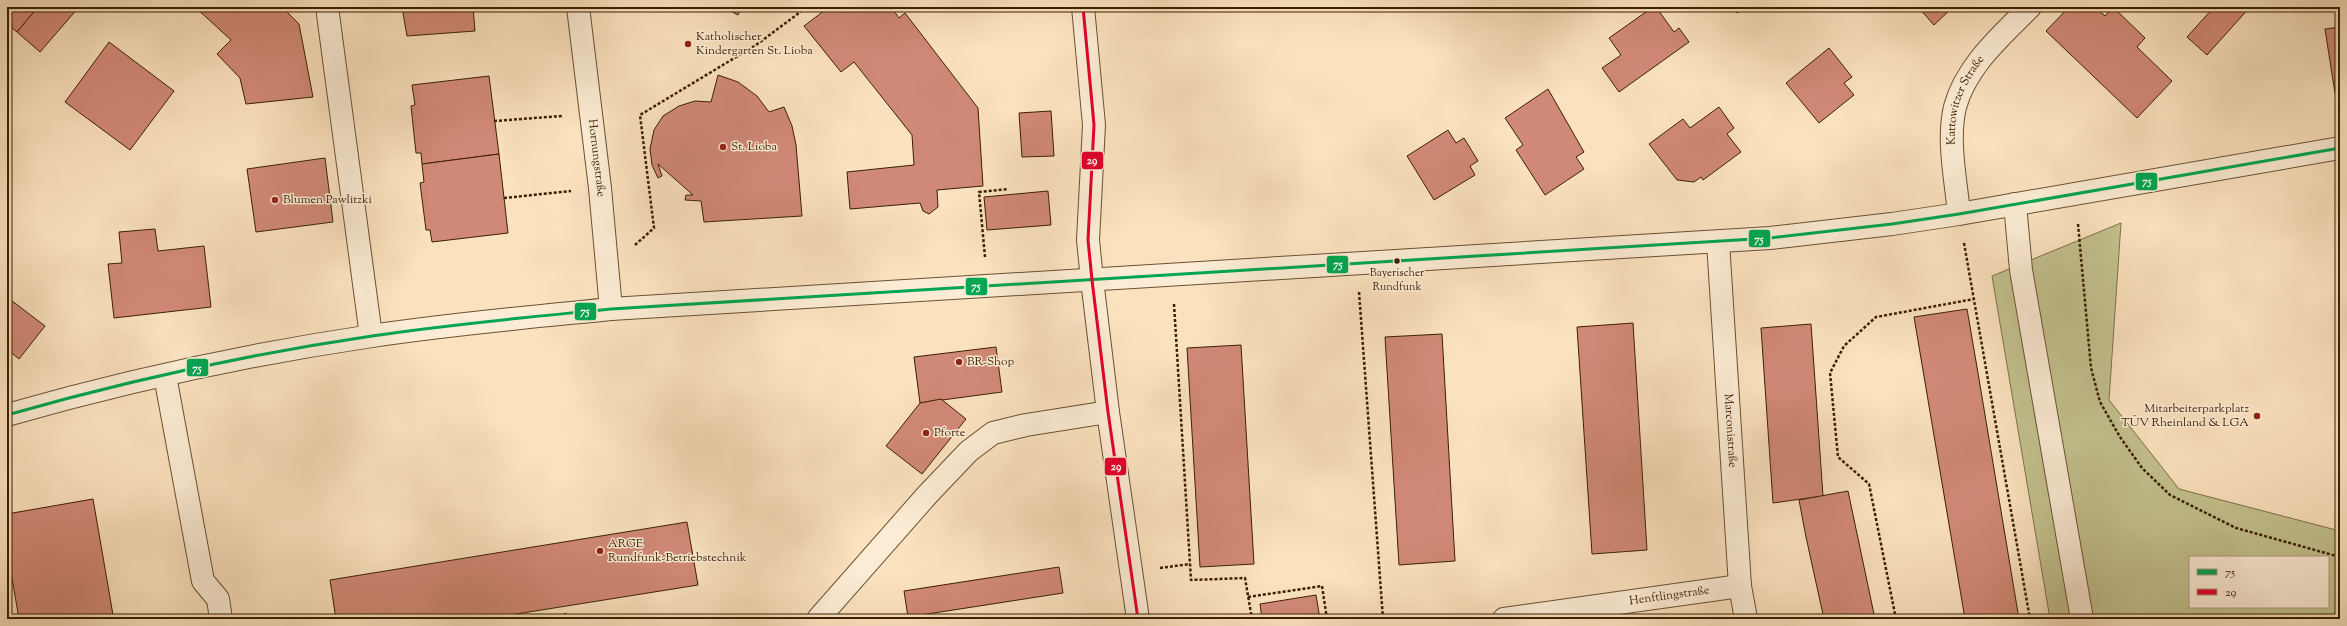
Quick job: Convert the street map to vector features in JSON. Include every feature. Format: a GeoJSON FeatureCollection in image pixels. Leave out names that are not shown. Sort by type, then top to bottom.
{"type":"FeatureCollection","features":[{"type":"Feature","properties":{"kind":"street"},"geometry":{"type":"LineString","coordinates":[[327,7],[372,336]]}},
{"type":"Feature","properties":{"kind":"street","name":"Hornungstraße"},"geometry":{"type":"LineString","coordinates":[[578,7],[600,188],[611,309]]}},
{"type":"Feature","properties":{"kind":"street"},"geometry":{"type":"LineString","coordinates":[[1083,7],[1094,126],[1089,233],[1092,280],[1108,412],[1138,619]]}},
{"type":"Feature","properties":{"kind":"street","name":"Kattowitzer Straße"},"geometry":{"type":"LineString","coordinates":[[1959,214],[1952,133],[1955,106],[1968,79],[1986,51],[2030,7]]}},
{"type":"Feature","properties":{"kind":"street"},"geometry":{"type":"LineString","coordinates":[[7,414],[165,376],[265,355],[372,336],[611,309],[1718,242],[1819,234],[1959,214],[2340,148]]}},
{"type":"Feature","properties":{"kind":"street"},"geometry":{"type":"LineString","coordinates":[[2015,204],[2022,270],[2082,619]]}},
{"type":"Feature","properties":{"kind":"street","name":"Marconistraße"},"geometry":{"type":"LineString","coordinates":[[1718,242],[1740,586],[1746,619]]}},
{"type":"Feature","properties":{"kind":"street"},"geometry":{"type":"LineString","coordinates":[[165,376],[203,580],[218,599],[221,619]]}},
{"type":"Feature","properties":{"kind":"street"},"geometry":{"type":"LineString","coordinates":[[818,619],[928,494],[969,451],[993,433],[1026,425],[1108,412]]}},
{"type":"Feature","properties":{"kind":"street","name":"Henftlingstraße"},"geometry":{"type":"LineString","coordinates":[[1504,619],[1740,586]]}},
{"type":"Feature","properties":{"kind":"path"},"geometry":{"type":"LineString","coordinates":[[607,268],[654,228],[640,115],[756,44],[807,7]]}},
{"type":"Feature","properties":{"kind":"path"},"geometry":{"type":"LineString","coordinates":[[494,121],[591,113]]}},
{"type":"Feature","properties":{"kind":"path"},"geometry":{"type":"LineString","coordinates":[[504,198],[600,188]]}},
{"type":"Feature","properties":{"kind":"path"},"geometry":{"type":"LineString","coordinates":[[988,287],[979,192],[1008,189]]}},
{"type":"Feature","properties":{"kind":"path"},"geometry":{"type":"LineString","coordinates":[[2075,194],[2091,368],[2100,402],[2120,437],[2142,468],[2170,495],[2236,528],[2340,557]]}},
{"type":"Feature","properties":{"kind":"path"},"geometry":{"type":"LineString","coordinates":[[1959,214],[2030,619]]}},
{"type":"Feature","properties":{"kind":"path"},"geometry":{"type":"LineString","coordinates":[[1357,264],[1383,619]]}},
{"type":"Feature","properties":{"kind":"path"},"geometry":{"type":"LineString","coordinates":[[1172,274],[1191,580],[1244,578],[1252,619]]}},
{"type":"Feature","properties":{"kind":"path"},"geometry":{"type":"LineString","coordinates":[[1896,619],[1869,484],[1838,458],[1830,373],[1844,346],[1876,317],[1974,299]]}},
{"type":"Feature","properties":{"kind":"path"},"geometry":{"type":"LineString","coordinates":[[1248,597],[1322,586],[1327,619]]}},
{"type":"Feature","properties":{"kind":"path"},"geometry":{"type":"LineString","coordinates":[[565,613],[566,619]]}},
{"type":"Feature","properties":{"kind":"shaded area"},"geometry":{"type":"Polygon","coordinates":[[[2121,223],[2109,400],[2179,489],[2340,531],[2340,619],[2050,619],[1992,276],[2121,223]]]}},
{"type":"Feature","properties":{"kind":"building"},"geometry":{"type":"Polygon","coordinates":[[[7,7],[38,7],[17,32],[7,24],[7,7]]]}},
{"type":"Feature","properties":{"kind":"building"},"geometry":{"type":"Polygon","coordinates":[[[38,7],[79,7],[40,52],[17,32],[38,7]]]}},
{"type":"Feature","properties":{"kind":"building"},"geometry":{"type":"Polygon","coordinates":[[[195,7],[282,7],[299,24],[313,97],[246,104],[240,78],[217,54],[231,40],[195,7]]]}},
{"type":"Feature","properties":{"kind":"building"},"geometry":{"type":"Polygon","coordinates":[[[402,7],[473,7],[475,31],[407,36],[402,7]]]}},
{"type":"Feature","properties":{"kind":"building"},"geometry":{"type":"Polygon","coordinates":[[[723,7],[742,7],[738,15],[723,7]]]}},
{"type":"Feature","properties":{"kind":"building"},"geometry":{"type":"Polygon","coordinates":[[[829,7],[891,7],[899,18],[905,13],[978,108],[983,186],[937,190],[938,207],[929,214],[923,211],[920,203],[850,209],[847,172],[914,165],[912,135],[854,62],[841,72],[804,26],[829,7]]]}},
{"type":"Feature","properties":{"kind":"building"},"geometry":{"type":"Polygon","coordinates":[[[1653,7],[1656,7],[1674,32],[1679,28],[1689,42],[1619,92],[1602,68],[1621,55],[1609,38],[1653,7]]]}},
{"type":"Feature","properties":{"kind":"building"},"geometry":{"type":"Polygon","coordinates":[[[1733,7],[1745,7],[1737,13],[1733,7]]]}},
{"type":"Feature","properties":{"kind":"building"},"geometry":{"type":"Polygon","coordinates":[[[1918,7],[1953,7],[1934,25],[1918,7]]]}},
{"type":"Feature","properties":{"kind":"building"},"geometry":{"type":"Polygon","coordinates":[[[2069,7],[2095,7],[2105,16],[2113,7],[2145,38],[2137,47],[2172,81],[2137,118],[2046,31],[2069,7]]]}},
{"type":"Feature","properties":{"kind":"building"},"geometry":{"type":"Polygon","coordinates":[[[2214,7],[2250,7],[2207,55],[2187,37],[2214,7]]]}},
{"type":"Feature","properties":{"kind":"building"},"geometry":{"type":"Polygon","coordinates":[[[2337,7],[2340,7],[2340,27],[2337,7]]]}},
{"type":"Feature","properties":{"kind":"building"},"geometry":{"type":"Polygon","coordinates":[[[2340,27],[2340,92],[2335,93],[2325,29],[2340,27]]]}},
{"type":"Feature","properties":{"kind":"building"},"geometry":{"type":"Polygon","coordinates":[[[109,42],[174,91],[130,150],[65,102],[109,42]]]}},
{"type":"Feature","properties":{"kind":"building"},"geometry":{"type":"Polygon","coordinates":[[[1829,48],[1852,77],[1844,83],[1854,95],[1819,123],[1786,83],[1829,48]]]}},
{"type":"Feature","properties":{"kind":"building","name":"St. Lioba"},"geometry":{"type":"Polygon","coordinates":[[[718,75],[738,82],[757,96],[769,112],[784,107],[792,126],[796,145],[802,216],[704,222],[701,201],[685,200],[686,195],[693,195],[658,164],[662,176],[658,178],[652,165],[650,149],[654,130],[663,116],[679,106],[695,101],[711,102],[718,75]]]}},
{"type":"Feature","properties":{"kind":"building"},"geometry":{"type":"Polygon","coordinates":[[[489,76],[499,154],[422,164],[421,153],[416,153],[411,106],[415,105],[412,85],[489,76]]]}},
{"type":"Feature","properties":{"kind":"building"},"geometry":{"type":"Polygon","coordinates":[[[1548,89],[1584,152],[1576,157],[1584,169],[1545,195],[1516,150],[1523,145],[1505,118],[1548,89]]]}},
{"type":"Feature","properties":{"kind":"building"},"geometry":{"type":"Polygon","coordinates":[[[1719,107],[1734,128],[1727,134],[1741,152],[1703,180],[1701,177],[1694,182],[1677,180],[1649,144],[1683,119],[1690,128],[1719,107]]]}},
{"type":"Feature","properties":{"kind":"building"},"geometry":{"type":"Polygon","coordinates":[[[1051,111],[1054,156],[1022,157],[1019,113],[1051,111]]]}},
{"type":"Feature","properties":{"kind":"building"},"geometry":{"type":"Polygon","coordinates":[[[1448,130],[1456,143],[1464,138],[1478,161],[1470,166],[1475,175],[1434,200],[1407,156],[1448,130]]]}},
{"type":"Feature","properties":{"kind":"building"},"geometry":{"type":"Polygon","coordinates":[[[499,154],[508,233],[432,242],[430,230],[426,230],[420,183],[424,182],[422,164],[499,154]]]}},
{"type":"Feature","properties":{"kind":"building"},"geometry":{"type":"Polygon","coordinates":[[[325,158],[333,222],[256,232],[247,169],[325,158]]]}},
{"type":"Feature","properties":{"kind":"building"},"geometry":{"type":"Polygon","coordinates":[[[1048,191],[1051,225],[987,230],[984,197],[1048,191]]]}},
{"type":"Feature","properties":{"kind":"building"},"geometry":{"type":"Polygon","coordinates":[[[155,229],[158,251],[204,246],[211,307],[114,318],[108,264],[122,263],[119,232],[155,229]]]}},
{"type":"Feature","properties":{"kind":"building"},"geometry":{"type":"Polygon","coordinates":[[[7,297],[45,326],[19,359],[7,349],[7,297]]]}},
{"type":"Feature","properties":{"kind":"building"},"geometry":{"type":"Polygon","coordinates":[[[1967,309],[2019,619],[1965,619],[1914,317],[1967,309]]]}},
{"type":"Feature","properties":{"kind":"building"},"geometry":{"type":"Polygon","coordinates":[[[1633,323],[1647,550],[1592,554],[1577,327],[1633,323]]]}},
{"type":"Feature","properties":{"kind":"building"},"geometry":{"type":"Polygon","coordinates":[[[1811,324],[1823,496],[1773,503],[1761,328],[1811,324]]]}},
{"type":"Feature","properties":{"kind":"building"},"geometry":{"type":"Polygon","coordinates":[[[1442,334],[1455,561],[1399,565],[1385,337],[1442,334]]]}},
{"type":"Feature","properties":{"kind":"building"},"geometry":{"type":"Polygon","coordinates":[[[1241,345],[1254,564],[1200,567],[1187,348],[1241,345]]]}},
{"type":"Feature","properties":{"kind":"building"},"geometry":{"type":"Polygon","coordinates":[[[996,347],[1002,392],[920,403],[914,357],[996,347]]]}},
{"type":"Feature","properties":{"kind":"building","name":"Pforte"},"geometry":{"type":"Polygon","coordinates":[[[941,399],[966,419],[922,474],[886,446],[920,403],[941,399]]]}},
{"type":"Feature","properties":{"kind":"building"},"geometry":{"type":"Polygon","coordinates":[[[1848,491],[1875,619],[1824,619],[1806,537],[1799,500],[1848,491]]]}},
{"type":"Feature","properties":{"kind":"building"},"geometry":{"type":"Polygon","coordinates":[[[93,499],[113,615],[92,619],[19,619],[7,549],[7,514],[93,499]]]}},
{"type":"Feature","properties":{"kind":"building","name":"ARGE Rundfunk-Betriebstechnik"},"geometry":{"type":"Polygon","coordinates":[[[687,522],[698,585],[485,619],[336,619],[330,580],[687,522]]]}},
{"type":"Feature","properties":{"kind":"building"},"geometry":{"type":"Polygon","coordinates":[[[1059,567],[1063,593],[908,617],[904,591],[1059,567]]]}},
{"type":"Feature","properties":{"kind":"building"},"geometry":{"type":"Polygon","coordinates":[[[1316,595],[1320,619],[1262,619],[1260,604],[1316,595]]]}},
{"type":"Feature","properties":{"kind":"transit line","name":"29"},"geometry":{"type":"LineString","coordinates":[[1083,7],[1094,125],[1088,240],[1108,412],[1138,619]]}},
{"type":"Feature","properties":{"kind":"transit line","name":"75"},"geometry":{"type":"LineString","coordinates":[[7,415],[97,391],[234,360],[326,343],[461,324],[611,309],[1770,238],[1892,224],[1959,214],[2340,148]]}},
{"type":"Feature","properties":{"kind":"place","name":"Katholischer Kindergarten St. Lioba"},"geometry":{"type":"Point","coordinates":[688,44]}},
{"type":"Feature","properties":{"kind":"place","name":"St. Lioba"},"geometry":{"type":"Point","coordinates":[723,147]}},
{"type":"Feature","properties":{"kind":"place","name":"Blumen Pawlitzki"},"geometry":{"type":"Point","coordinates":[275,200]}},
{"type":"Feature","properties":{"kind":"place","name":"Bayerischer Rundfunk"},"geometry":{"type":"Point","coordinates":[1397,261]}},
{"type":"Feature","properties":{"kind":"place","name":"BR-Shop"},"geometry":{"type":"Point","coordinates":[959,362]}},
{"type":"Feature","properties":{"kind":"place","name":"Mitarbeiterparkplatz TÜV Rheinland & LGA"},"geometry":{"type":"Point","coordinates":[2257,416]}},
{"type":"Feature","properties":{"kind":"place","name":"Pforte"},"geometry":{"type":"Point","coordinates":[926,433]}},
{"type":"Feature","properties":{"kind":"place","name":"ARGE Rundfunk-Betriebstechnik"},"geometry":{"type":"Point","coordinates":[600,551]}}]}
